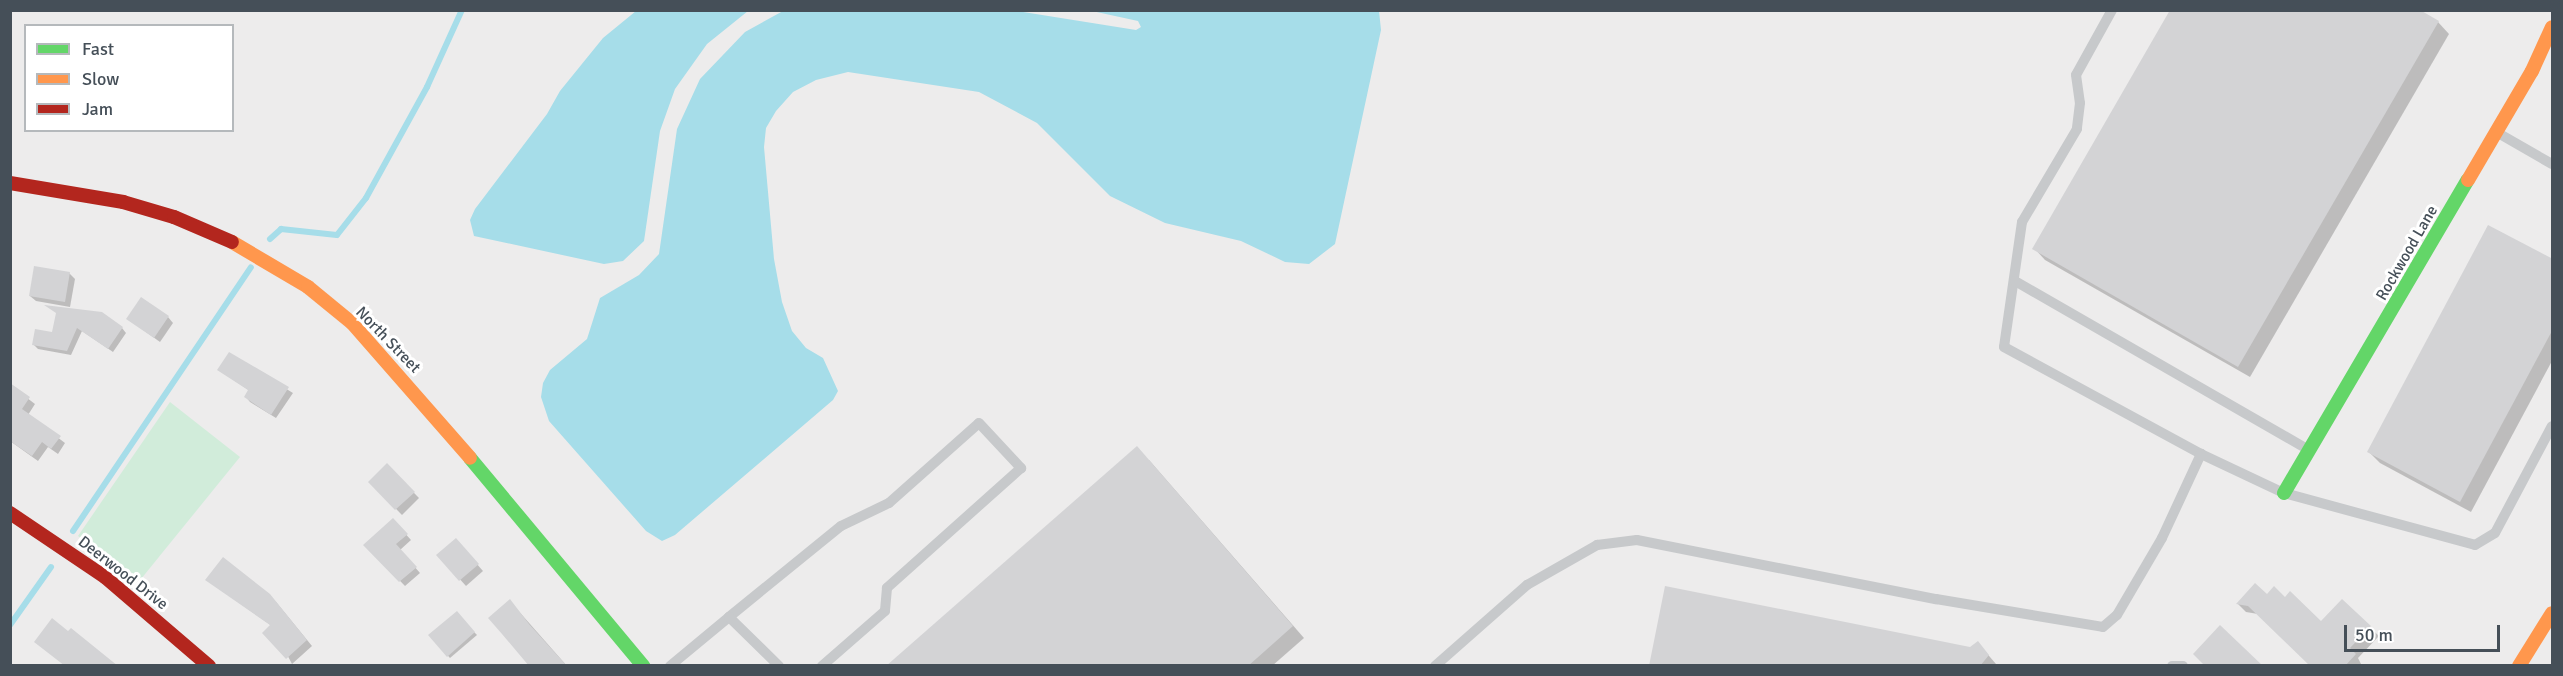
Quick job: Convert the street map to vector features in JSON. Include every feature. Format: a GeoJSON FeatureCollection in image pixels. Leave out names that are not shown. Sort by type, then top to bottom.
{"type":"FeatureCollection","features":[{"type":"Feature","properties":{"kind":"street","name":"Rockwood Lane"},"geometry":{"type":"LineString","coordinates":[[2284,493],[2311,451],[2532,71],[2553,27]]}},
{"type":"Feature","properties":{"kind":"street","name":"North Street"},"geometry":{"type":"LineString","coordinates":[[10,183],[123,202],[174,217],[236,243],[308,287],[352,324],[389,361],[643,666]]}},
{"type":"Feature","properties":{"kind":"street","name":"Deerwood Drive"},"geometry":{"type":"LineString","coordinates":[[10,513],[105,577],[208,666]]}},
{"type":"Feature","properties":{"kind":"street"},"geometry":{"type":"LineString","coordinates":[[2519,666],[2553,613]]}},
{"type":"Feature","properties":{"kind":"lane"},"geometry":{"type":"LineString","coordinates":[[2112,10],[2076,75],[2080,104],[2077,129],[2022,222],[2004,347],[2201,454],[2284,493],[2475,545],[2495,533],[2553,426]]}},
{"type":"Feature","properties":{"kind":"lane"},"geometry":{"type":"LineString","coordinates":[[2496,132],[2553,164]]}},
{"type":"Feature","properties":{"kind":"lane"},"geometry":{"type":"LineString","coordinates":[[2015,281],[2311,451]]}},
{"type":"Feature","properties":{"kind":"lane"},"geometry":{"type":"LineString","coordinates":[[670,666],[842,526],[890,503],[979,423],[1021,468],[887,588],[885,611],[822,666]]}},
{"type":"Feature","properties":{"kind":"lane"},"geometry":{"type":"LineString","coordinates":[[1435,666],[1527,585],[1597,545],[1638,540],[1924,597],[2103,627],[2117,615],[2162,538],[2201,454]]}},
{"type":"Feature","properties":{"kind":"lane"},"geometry":{"type":"LineString","coordinates":[[729,617],[779,666]]}},
{"type":"Feature","properties":{"kind":"lane"},"geometry":{"type":"LineString","coordinates":[[2172,666],[2183,666]]}},
{"type":"Feature","properties":{"kind":"green space"},"geometry":{"type":"Polygon","coordinates":[[[170,402],[240,457],[141,579],[78,536],[170,402]]]}},
{"type":"Feature","properties":{"kind":"water"},"geometry":{"type":"Polygon","coordinates":[[[636,11],[748,11],[707,44],[675,89],[660,131],[644,241],[623,261],[604,264],[474,236],[470,220],[475,209],[547,114],[560,91],[603,38],[636,11]]]}},
{"type":"Feature","properties":{"kind":"water"},"geometry":{"type":"Polygon","coordinates":[[[783,11],[1017,11],[1136,30],[1141,27],[1138,21],[1092,11],[1379,11],[1381,30],[1335,244],[1309,264],[1285,262],[1241,241],[1165,223],[1110,196],[1037,123],[979,92],[848,72],[816,80],[793,92],[776,111],[766,128],[764,147],[774,259],[782,302],[792,331],[806,348],[823,358],[838,391],[833,400],[675,535],[662,541],[646,531],[549,421],[541,397],[543,383],[550,370],[587,339],[600,298],[639,275],[659,254],[677,129],[700,79],[745,32],[783,11]]]}},
{"type":"Feature","properties":{"kind":"building"},"geometry":{"type":"Polygon","coordinates":[[[2170,10],[2420,10],[2439,21],[2238,367],[2032,249],[2170,10]]]}},
{"type":"Feature","properties":{"kind":"building"},"geometry":{"type":"Polygon","coordinates":[[[2488,225],[2553,259],[2553,329],[2460,502],[2367,452],[2488,225]]]}},
{"type":"Feature","properties":{"kind":"building"},"geometry":{"type":"Polygon","coordinates":[[[34,266],[70,272],[65,302],[29,296],[34,266]]]}},
{"type":"Feature","properties":{"kind":"building"},"geometry":{"type":"Polygon","coordinates":[[[141,297],[169,316],[154,338],[126,319],[141,297]]]}},
{"type":"Feature","properties":{"kind":"building"},"geometry":{"type":"Polygon","coordinates":[[[44,305],[102,312],[123,327],[108,349],[77,328],[67,351],[32,345],[35,329],[52,332],[56,313],[44,305]]]}},
{"type":"Feature","properties":{"kind":"building"},"geometry":{"type":"Polygon","coordinates":[[[229,352],[289,387],[271,415],[244,397],[248,390],[217,370],[229,352]]]}},
{"type":"Feature","properties":{"kind":"building"},"geometry":{"type":"Polygon","coordinates":[[[10,383],[30,397],[22,409],[61,436],[51,449],[42,442],[32,456],[10,441],[10,383]]]}},
{"type":"Feature","properties":{"kind":"building"},"geometry":{"type":"Polygon","coordinates":[[[1137,446],[1293,626],[1248,666],[886,666],[1137,446]]]}},
{"type":"Feature","properties":{"kind":"building"},"geometry":{"type":"Polygon","coordinates":[[[387,463],[415,492],[395,510],[368,482],[387,463]]]}},
{"type":"Feature","properties":{"kind":"building"},"geometry":{"type":"Polygon","coordinates":[[[393,518],[408,534],[396,544],[417,567],[399,582],[363,545],[393,518]]]}},
{"type":"Feature","properties":{"kind":"building"},"geometry":{"type":"Polygon","coordinates":[[[456,538],[479,564],[459,581],[436,555],[456,538]]]}},
{"type":"Feature","properties":{"kind":"building"},"geometry":{"type":"Polygon","coordinates":[[[223,557],[270,594],[307,640],[286,659],[262,633],[270,625],[205,580],[223,557]]]}},
{"type":"Feature","properties":{"kind":"building"},"geometry":{"type":"Polygon","coordinates":[[[2255,583],[2267,594],[2274,586],[2285,597],[2290,591],[2321,621],[2342,599],[2371,626],[2350,648],[2356,654],[2345,666],[2310,666],[2248,606],[2236,604],[2255,583]]]}},
{"type":"Feature","properties":{"kind":"building"},"geometry":{"type":"Polygon","coordinates":[[[1665,586],[1970,647],[1978,641],[1989,655],[1980,666],[1649,666],[1665,586]]]}},
{"type":"Feature","properties":{"kind":"building"},"geometry":{"type":"Polygon","coordinates":[[[510,599],[567,666],[529,666],[488,618],[510,599]]]}},
{"type":"Feature","properties":{"kind":"building"},"geometry":{"type":"Polygon","coordinates":[[[457,611],[475,632],[447,657],[428,635],[457,611]]]}},
{"type":"Feature","properties":{"kind":"building"},"geometry":{"type":"Polygon","coordinates":[[[52,618],[68,631],[71,628],[118,666],[65,666],[34,642],[52,618]]]}},
{"type":"Feature","properties":{"kind":"building"},"geometry":{"type":"Polygon","coordinates":[[[2220,625],[2263,666],[2205,666],[2193,654],[2220,625]]]}},
{"type":"Feature","properties":{"kind":"waterway"},"geometry":{"type":"LineString","coordinates":[[270,239],[281,229],[337,235],[366,198],[427,87],[462,10]]}},
{"type":"Feature","properties":{"kind":"waterway"},"geometry":{"type":"LineString","coordinates":[[73,531],[251,267]]}},
{"type":"Feature","properties":{"kind":"waterway"},"geometry":{"type":"LineString","coordinates":[[10,625],[51,567]]}},
{"type":"Feature","properties":{"kind":"traffic: fast"},"geometry":{"type":"LineString","coordinates":[[2284,493],[2468,180]]}},
{"type":"Feature","properties":{"kind":"traffic: fast"},"geometry":{"type":"LineString","coordinates":[[470,458],[643,666]]}},
{"type":"Feature","properties":{"kind":"traffic: slow"},"geometry":{"type":"LineString","coordinates":[[2468,180],[2532,71],[2552,27]]}},
{"type":"Feature","properties":{"kind":"traffic: slow"},"geometry":{"type":"LineString","coordinates":[[232,242],[308,287],[352,323],[470,458]]}},
{"type":"Feature","properties":{"kind":"traffic: slow"},"geometry":{"type":"LineString","coordinates":[[2519,666],[2552,613]]}},
{"type":"Feature","properties":{"kind":"traffic: jam"},"geometry":{"type":"LineString","coordinates":[[10,183],[123,202],[174,217],[232,242]]}},
{"type":"Feature","properties":{"kind":"traffic: jam"},"geometry":{"type":"LineString","coordinates":[[10,513],[105,577],[209,666]]}}]}
